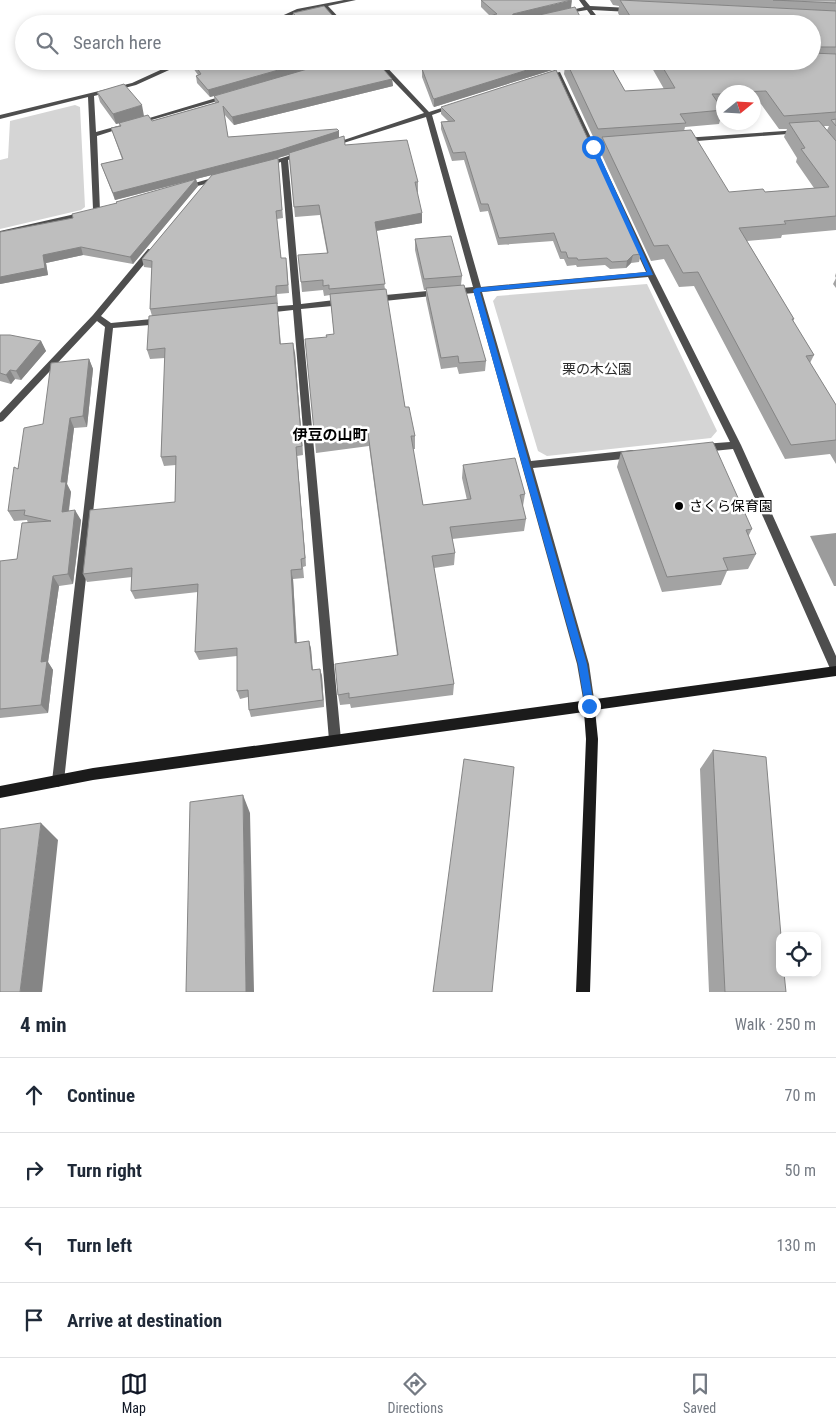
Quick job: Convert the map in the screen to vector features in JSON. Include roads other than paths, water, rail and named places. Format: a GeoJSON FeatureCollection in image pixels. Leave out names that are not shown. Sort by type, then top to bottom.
{"type":"FeatureCollection","features":[{"type":"Feature","properties":{"kind":"street"},"geometry":{"type":"LineString","coordinates":[[288,15],[299,10],[353,0]]}},
{"type":"Feature","properties":{"kind":"street"},"geometry":{"type":"LineString","coordinates":[[582,0],[593,15]]}},
{"type":"Feature","properties":{"kind":"street"},"geometry":{"type":"LineString","coordinates":[[324,5],[333,15]]}},
{"type":"Feature","properties":{"kind":"street"},"geometry":{"type":"LineString","coordinates":[[560,14],[588,8],[637,10]]}},
{"type":"Feature","properties":{"kind":"street"},"geometry":{"type":"LineString","coordinates":[[0,117],[134,84],[166,70]]}},
{"type":"Feature","properties":{"kind":"street"},"geometry":{"type":"LineString","coordinates":[[386,70],[428,114],[476,290],[583,664],[592,739],[583,992]]}},
{"type":"Feature","properties":{"kind":"street"},"geometry":{"type":"LineString","coordinates":[[0,792],[93,774],[836,670],[736,445],[651,274],[598,147],[558,73]]}},
{"type":"Feature","properties":{"kind":"street"},"geometry":{"type":"LineString","coordinates":[[91,94],[97,209]]}},
{"type":"Feature","properties":{"kind":"street"},"geometry":{"type":"LineString","coordinates":[[93,135],[237,94]]}},
{"type":"Feature","properties":{"kind":"street"},"geometry":{"type":"LineString","coordinates":[[320,148],[465,102]]}},
{"type":"Feature","properties":{"kind":"street"},"geometry":{"type":"LineString","coordinates":[[671,141],[808,131]]}},
{"type":"Feature","properties":{"kind":"street"},"geometry":{"type":"LineString","coordinates":[[256,168],[311,151]]}},
{"type":"Feature","properties":{"kind":"street"},"geometry":{"type":"LineString","coordinates":[[284,160],[335,740]]}},
{"type":"Feature","properties":{"kind":"street"},"geometry":{"type":"LineString","coordinates":[[181,188],[228,176]]}},
{"type":"Feature","properties":{"kind":"street"},"geometry":{"type":"LineString","coordinates":[[196,196],[209,181]]}},
{"type":"Feature","properties":{"kind":"street"},"geometry":{"type":"LineString","coordinates":[[0,233],[84,214],[106,206]]}},
{"type":"Feature","properties":{"kind":"street"},"geometry":{"type":"LineString","coordinates":[[0,419],[96,318],[159,242]]}},
{"type":"Feature","properties":{"kind":"street"},"geometry":{"type":"LineString","coordinates":[[367,300],[651,274]]}},
{"type":"Feature","properties":{"kind":"street"},"geometry":{"type":"LineString","coordinates":[[258,310],[357,301]]}},
{"type":"Feature","properties":{"kind":"street"},"geometry":{"type":"LineString","coordinates":[[96,318],[109,326],[169,320]]}},
{"type":"Feature","properties":{"kind":"street"},"geometry":{"type":"LineString","coordinates":[[58,781],[109,326]]}},
{"type":"Feature","properties":{"kind":"street"},"geometry":{"type":"LineString","coordinates":[[696,448],[736,445]]}},
{"type":"Feature","properties":{"kind":"street"},"geometry":{"type":"LineString","coordinates":[[527,464],[646,453]]}},
{"type":"Feature","properties":{"kind":"place","name":"さくら保育園"},"geometry":{"type":"Point","coordinates":[679,506]}},
{"type":"Feature","properties":{"kind":"district","name":"伊豆の山町"},"geometry":{"type":"Point","coordinates":[330,435]}},
{"type":"Feature","properties":{"kind":"park label","name":"栗の木公園"},"geometry":{"type":"Point","coordinates":[597,369]}}]}
